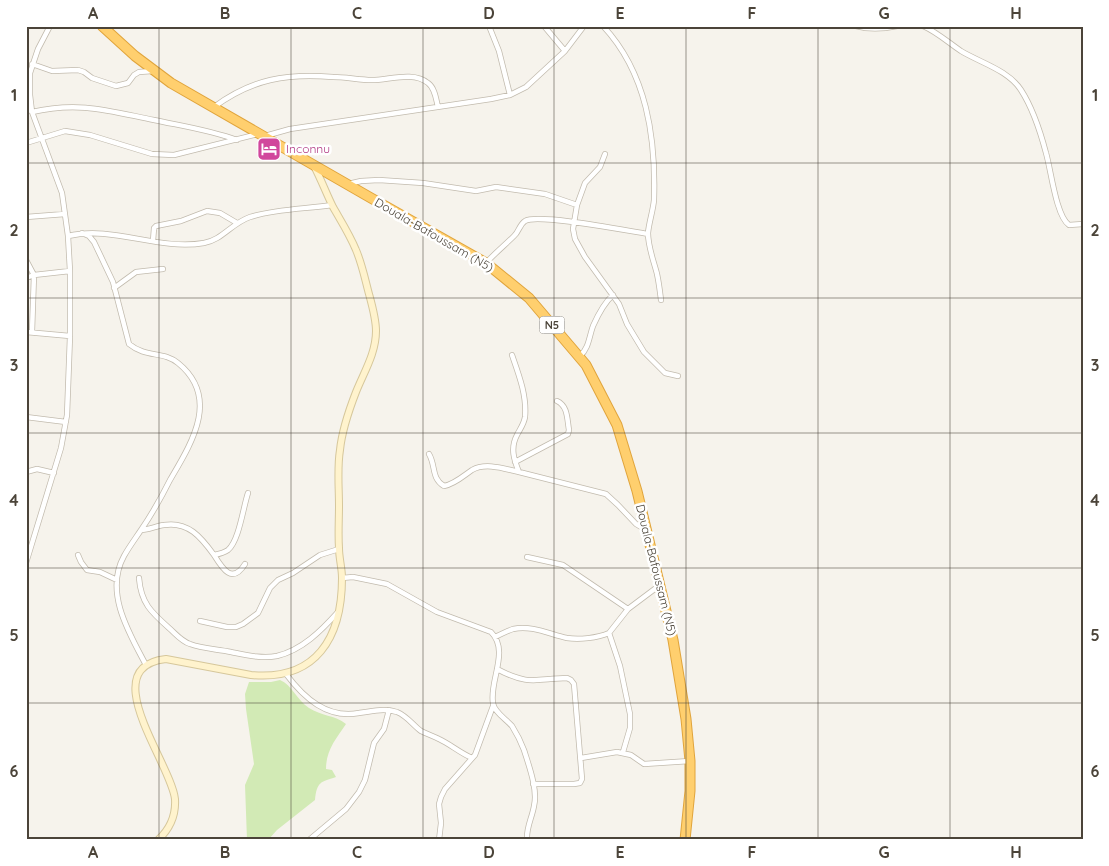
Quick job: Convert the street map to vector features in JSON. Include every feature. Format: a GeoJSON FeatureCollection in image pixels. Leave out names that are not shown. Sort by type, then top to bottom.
{"type":"FeatureCollection","features":[{"type":"Feature","properties":{"kind":"highway","name":"Douala-Bafoussam (N5)"},"geometry":{"type":"LineString","coordinates":[[102,26],[154,71],[486,263],[529,298],[580,356],[593,376],[617,425],[638,491],[674,640],[690,761],[690,791],[685,840]]}},
{"type":"Feature","properties":{"kind":"street"},"geometry":{"type":"LineString","coordinates":[[26,563],[61,448],[66,422],[70,336],[70,271],[68,236],[62,193],[32,112],[28,80],[32,64],[50,26]]}},
{"type":"Feature","properties":{"kind":"street"},"geometry":{"type":"LineString","coordinates":[[496,26],[490,28],[499,51],[510,95]]}},
{"type":"Feature","properties":{"kind":"street"},"geometry":{"type":"LineString","coordinates":[[544,26],[565,51]]}},
{"type":"Feature","properties":{"kind":"street"},"geometry":{"type":"LineString","coordinates":[[26,143],[65,131],[76,132],[152,154],[174,155],[290,129],[510,95],[526,87],[565,51],[584,26]]}},
{"type":"Feature","properties":{"kind":"street"},"geometry":{"type":"LineString","coordinates":[[603,26],[621,48],[631,66],[639,85],[648,117],[654,149],[654,200],[648,234],[662,300]]}},
{"type":"Feature","properties":{"kind":"street"},"geometry":{"type":"LineString","coordinates":[[856,26],[877,29],[896,26]]}},
{"type":"Feature","properties":{"kind":"street"},"geometry":{"type":"LineString","coordinates":[[923,26],[929,28],[963,52],[999,70],[1011,78],[1021,89],[1046,151],[1055,193],[1064,219],[1070,225],[1083,224]]}},
{"type":"Feature","properties":{"kind":"street"},"geometry":{"type":"LineString","coordinates":[[32,64],[52,71],[78,70],[92,78],[116,86],[128,82],[139,72],[154,71]]}},
{"type":"Feature","properties":{"kind":"street"},"geometry":{"type":"LineString","coordinates":[[214,107],[232,94],[265,81],[292,76],[312,75],[369,80],[412,77],[420,79],[429,83],[433,89],[438,107]]}},
{"type":"Feature","properties":{"kind":"street"},"geometry":{"type":"LineString","coordinates":[[32,112],[58,106],[96,108],[203,129],[238,140]]}},
{"type":"Feature","properties":{"kind":"street"},"geometry":{"type":"LineString","coordinates":[[26,107],[32,112]]}},
{"type":"Feature","properties":{"kind":"street"},"geometry":{"type":"LineString","coordinates":[[605,154],[600,167],[585,183],[577,205],[573,234],[577,245],[624,313],[626,324],[644,352],[665,373],[678,376]]}},
{"type":"Feature","properties":{"kind":"street"},"geometry":{"type":"LineString","coordinates":[[158,840],[170,825],[175,807],[175,798],[165,768],[138,710],[135,699],[134,688],[136,679],[146,665],[152,661],[166,659],[251,675],[286,674],[309,662],[325,648],[332,636],[339,612],[342,578],[339,549],[338,467],[340,449],[344,429],[356,392],[372,355],[376,331],[362,264],[332,205],[314,164]]}},
{"type":"Feature","properties":{"kind":"street"},"geometry":{"type":"LineString","coordinates":[[347,184],[374,180],[469,190],[496,187],[545,194],[577,205]]}},
{"type":"Feature","properties":{"kind":"street"},"geometry":{"type":"LineString","coordinates":[[68,236],[82,233],[113,234],[153,241],[186,244],[205,243],[221,236],[237,222],[251,217],[332,205]]}},
{"type":"Feature","properties":{"kind":"street"},"geometry":{"type":"LineString","coordinates":[[153,241],[154,228],[156,226],[181,221],[204,212],[220,214],[237,222]]}},
{"type":"Feature","properties":{"kind":"street"},"geometry":{"type":"LineString","coordinates":[[26,217],[65,214]]}},
{"type":"Feature","properties":{"kind":"street"},"geometry":{"type":"LineString","coordinates":[[486,263],[501,246],[515,235],[528,219],[574,222],[648,234]]}},
{"type":"Feature","properties":{"kind":"street"},"geometry":{"type":"LineString","coordinates":[[82,233],[90,236],[94,242],[114,288],[129,344],[144,353],[171,358],[178,362],[195,382],[200,402],[195,433],[189,448],[154,510],[123,557],[117,580],[116,589],[122,614],[146,665]]}},
{"type":"Feature","properties":{"kind":"street"},"geometry":{"type":"LineString","coordinates":[[26,260],[34,275],[32,332]]}},
{"type":"Feature","properties":{"kind":"street"},"geometry":{"type":"LineString","coordinates":[[114,288],[136,272],[163,269]]}},
{"type":"Feature","properties":{"kind":"street"},"geometry":{"type":"LineString","coordinates":[[26,278],[34,275],[70,271]]}},
{"type":"Feature","properties":{"kind":"street"},"geometry":{"type":"LineString","coordinates":[[580,356],[587,346],[593,326],[604,305],[613,295]]}},
{"type":"Feature","properties":{"kind":"street"},"geometry":{"type":"LineString","coordinates":[[26,332],[70,336]]}},
{"type":"Feature","properties":{"kind":"street"},"geometry":{"type":"LineString","coordinates":[[512,355],[523,389],[525,406],[525,418],[514,441],[513,454],[519,472]]}},
{"type":"Feature","properties":{"kind":"street"},"geometry":{"type":"LineString","coordinates":[[515,462],[568,434],[565,408],[557,401]]}},
{"type":"Feature","properties":{"kind":"street"},"geometry":{"type":"LineString","coordinates":[[26,417],[66,422]]}},
{"type":"Feature","properties":{"kind":"street"},"geometry":{"type":"LineString","coordinates":[[429,454],[433,463],[435,477],[444,486],[449,485],[471,470],[482,466],[497,467],[606,494],[636,524],[647,531]]}},
{"type":"Feature","properties":{"kind":"street"},"geometry":{"type":"LineString","coordinates":[[26,472],[37,469],[54,473]]}},
{"type":"Feature","properties":{"kind":"street"},"geometry":{"type":"LineString","coordinates":[[214,555],[222,554],[233,543],[248,494]]}},
{"type":"Feature","properties":{"kind":"street"},"geometry":{"type":"LineString","coordinates":[[141,530],[174,524],[182,525],[198,535],[220,566],[227,572],[239,571],[245,564]]}},
{"type":"Feature","properties":{"kind":"street"},"geometry":{"type":"LineString","coordinates":[[200,621],[227,627],[236,627],[243,624],[258,613],[270,588],[278,580],[293,573],[320,555],[339,549]]}},
{"type":"Feature","properties":{"kind":"street"},"geometry":{"type":"LineString","coordinates":[[78,555],[87,570],[100,572],[117,580]]}},
{"type":"Feature","properties":{"kind":"street"},"geometry":{"type":"LineString","coordinates":[[527,557],[563,565],[628,609]]}},
{"type":"Feature","properties":{"kind":"street"},"geometry":{"type":"LineString","coordinates":[[342,578],[353,577],[387,584],[437,612],[491,632],[495,636],[499,649],[493,706],[478,748],[472,758],[445,789],[441,797],[439,804],[441,823],[439,840]]}},
{"type":"Feature","properties":{"kind":"street"},"geometry":{"type":"LineString","coordinates":[[139,578],[144,600],[153,614],[189,644],[204,648],[257,656],[279,655],[313,637],[339,612]]}},
{"type":"Feature","properties":{"kind":"street"},"geometry":{"type":"LineString","coordinates":[[495,636],[513,629],[522,628],[546,631],[567,638],[596,637],[609,633],[628,609],[661,584]]}},
{"type":"Feature","properties":{"kind":"street"},"geometry":{"type":"LineString","coordinates":[[609,633],[620,666],[630,714],[630,728],[623,752]]}},
{"type":"Feature","properties":{"kind":"street"},"geometry":{"type":"LineString","coordinates":[[497,669],[517,679],[530,681],[562,678],[571,680],[574,684],[583,775],[580,783],[533,784]]}},
{"type":"Feature","properties":{"kind":"street"},"geometry":{"type":"LineString","coordinates":[[286,674],[307,699],[328,710],[351,714],[389,710],[401,714],[421,730],[439,739],[461,754],[472,758]]}},
{"type":"Feature","properties":{"kind":"street"},"geometry":{"type":"LineString","coordinates":[[493,706],[518,737],[533,784],[535,801],[527,831],[527,840]]}},
{"type":"Feature","properties":{"kind":"street"},"geometry":{"type":"LineString","coordinates":[[309,840],[346,809],[359,792],[365,780],[374,743],[384,729],[389,710]]}},
{"type":"Feature","properties":{"kind":"street"},"geometry":{"type":"LineString","coordinates":[[581,758],[623,752],[644,764],[690,761]]}},
{"type":"Feature","properties":{"kind":"green space"},"geometry":{"type":"Polygon","coordinates":[[[280,680],[288,685],[309,708],[346,724],[332,745],[326,762],[326,769],[332,770],[336,777],[320,784],[315,800],[277,830],[268,840],[247,840],[245,785],[254,764],[245,694],[249,682],[280,680]]]}},
{"type":"Feature","properties":{"kind":"place","name":"Inconnu"},"geometry":{"type":"Point","coordinates":[269,149]}}]}
